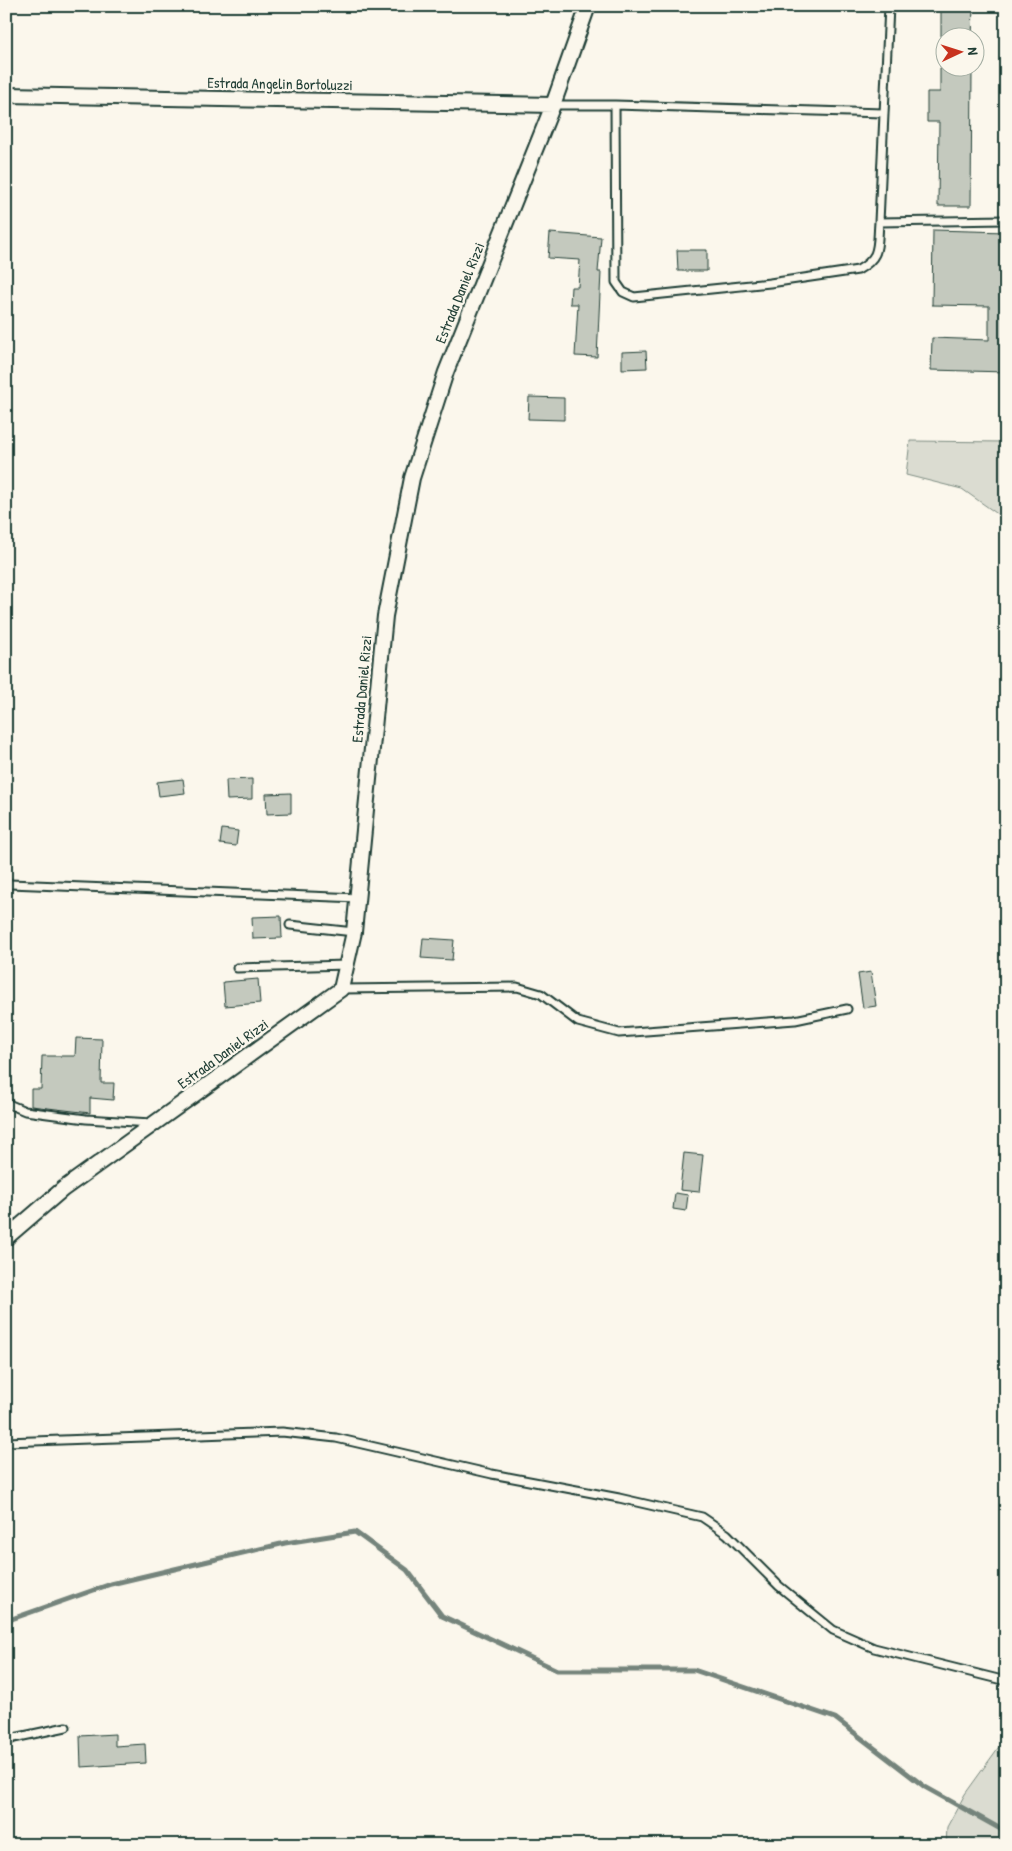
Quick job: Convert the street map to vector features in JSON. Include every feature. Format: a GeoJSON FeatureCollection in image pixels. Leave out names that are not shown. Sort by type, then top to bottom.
{"type":"FeatureCollection","features":[{"type":"Feature","properties":{"kind":"street","name":"Estrada Daniel Rizzi"},"geometry":{"type":"LineString","coordinates":[[6,1238],[62,1189],[341,989],[354,932],[385,616],[412,478],[446,372],[553,105],[588,6]]}},
{"type":"Feature","properties":{"kind":"street","name":"Estrada Angelin Bortoluzzi"},"geometry":{"type":"LineString","coordinates":[[6,95],[553,105]]}},
{"type":"Feature","properties":{"kind":"lane"},"geometry":{"type":"LineString","coordinates":[[615,105],[616,282],[624,292],[634,298],[770,283],[858,270],[869,264],[876,254],[880,222],[883,113],[889,6]]}},
{"type":"Feature","properties":{"kind":"lane"},"geometry":{"type":"LineString","coordinates":[[553,105],[615,105],[883,113]]}},
{"type":"Feature","properties":{"kind":"lane"},"geometry":{"type":"LineString","coordinates":[[880,222],[1006,220]]}},
{"type":"Feature","properties":{"kind":"lane"},"geometry":{"type":"LineString","coordinates":[[10,884],[358,898]]}},
{"type":"Feature","properties":{"kind":"lane"},"geometry":{"type":"LineString","coordinates":[[290,925],[354,932]]}},
{"type":"Feature","properties":{"kind":"lane"},"geometry":{"type":"LineString","coordinates":[[237,968],[347,965]]}},
{"type":"Feature","properties":{"kind":"lane"},"geometry":{"type":"LineString","coordinates":[[341,989],[517,987],[541,994],[578,1022],[619,1033],[795,1020],[848,1009]]}},
{"type":"Feature","properties":{"kind":"lane"},"geometry":{"type":"LineString","coordinates":[[6,1104],[25,1112],[86,1119],[154,1123]]}},
{"type":"Feature","properties":{"kind":"lane"},"geometry":{"type":"LineString","coordinates":[[6,1442],[282,1432],[336,1438],[492,1474],[620,1498],[702,1517],[727,1534],[779,1586],[832,1630],[874,1648],[1006,1681]]}},
{"type":"Feature","properties":{"kind":"lane"},"geometry":{"type":"LineString","coordinates":[[6,1742],[14,1738],[66,1727]]}},
{"type":"Feature","properties":{"kind":"shaded area"},"geometry":{"type":"Polygon","coordinates":[[[910,441],[1006,442],[1006,520],[962,489],[906,475],[910,441]]]}},
{"type":"Feature","properties":{"kind":"shaded area"},"geometry":{"type":"Polygon","coordinates":[[[1006,1737],[1006,1845],[946,1845],[947,1827],[965,1794],[1006,1737]]]}},
{"type":"Feature","properties":{"kind":"building"},"geometry":{"type":"Polygon","coordinates":[[[941,6],[973,6],[972,28],[941,28],[941,6]]]}},
{"type":"Feature","properties":{"kind":"building"},"geometry":{"type":"Polygon","coordinates":[[[940,78],[972,78],[971,206],[938,206],[939,122],[927,122],[927,92],[940,92],[940,78]]]}},
{"type":"Feature","properties":{"kind":"building"},"geometry":{"type":"Polygon","coordinates":[[[933,230],[1006,232],[1006,372],[931,370],[932,338],[989,340],[989,306],[932,305],[933,230]]]}},
{"type":"Feature","properties":{"kind":"building"},"geometry":{"type":"Polygon","coordinates":[[[550,233],[601,237],[598,272],[601,272],[597,357],[575,356],[578,304],[570,304],[571,287],[578,287],[580,260],[548,258],[550,233]]]}},
{"type":"Feature","properties":{"kind":"building"},"geometry":{"type":"Polygon","coordinates":[[[677,250],[707,250],[707,271],[678,271],[677,250]]]}},
{"type":"Feature","properties":{"kind":"building"},"geometry":{"type":"Polygon","coordinates":[[[646,351],[647,368],[622,369],[622,352],[646,351]]]}},
{"type":"Feature","properties":{"kind":"building"},"geometry":{"type":"Polygon","coordinates":[[[529,397],[564,398],[564,420],[528,419],[529,397]]]}},
{"type":"Feature","properties":{"kind":"building"},"geometry":{"type":"Polygon","coordinates":[[[183,779],[185,793],[159,796],[157,782],[183,779]]]}},
{"type":"Feature","properties":{"kind":"building"},"geometry":{"type":"Polygon","coordinates":[[[252,779],[252,799],[227,800],[226,780],[252,779]]]}},
{"type":"Feature","properties":{"kind":"building"},"geometry":{"type":"Polygon","coordinates":[[[291,793],[291,813],[267,814],[266,794],[291,793]]]}},
{"type":"Feature","properties":{"kind":"building"},"geometry":{"type":"Polygon","coordinates":[[[222,829],[238,831],[236,846],[220,844],[222,829]]]}},
{"type":"Feature","properties":{"kind":"building"},"geometry":{"type":"Polygon","coordinates":[[[281,916],[282,938],[253,939],[252,917],[281,916]]]}},
{"type":"Feature","properties":{"kind":"building"},"geometry":{"type":"Polygon","coordinates":[[[423,938],[454,940],[452,960],[421,958],[423,938]]]}},
{"type":"Feature","properties":{"kind":"building"},"geometry":{"type":"Polygon","coordinates":[[[871,972],[876,1006],[863,1008],[858,974],[871,972]]]}},
{"type":"Feature","properties":{"kind":"building"},"geometry":{"type":"Polygon","coordinates":[[[258,979],[260,1003],[225,1006],[223,982],[258,979]]]}},
{"type":"Feature","properties":{"kind":"building"},"geometry":{"type":"Polygon","coordinates":[[[76,1038],[102,1039],[101,1083],[114,1083],[113,1100],[90,1098],[90,1113],[31,1106],[31,1089],[41,1089],[42,1056],[75,1056],[76,1038]]]}},
{"type":"Feature","properties":{"kind":"building"},"geometry":{"type":"Polygon","coordinates":[[[684,1153],[703,1155],[699,1192],[680,1190],[684,1153]]]}},
{"type":"Feature","properties":{"kind":"building"},"geometry":{"type":"Polygon","coordinates":[[[675,1193],[688,1195],[686,1211],[673,1209],[675,1193]]]}},
{"type":"Feature","properties":{"kind":"building"},"geometry":{"type":"Polygon","coordinates":[[[115,1734],[115,1746],[145,1744],[146,1763],[81,1767],[80,1736],[115,1734]]]}},
{"type":"Feature","properties":{"kind":"waterway"},"geometry":{"type":"LineString","coordinates":[[6,1621],[111,1584],[285,1543],[355,1532],[407,1570],[442,1616],[557,1670],[694,1670],[835,1718],[925,1787],[1006,1832]]}}]}
